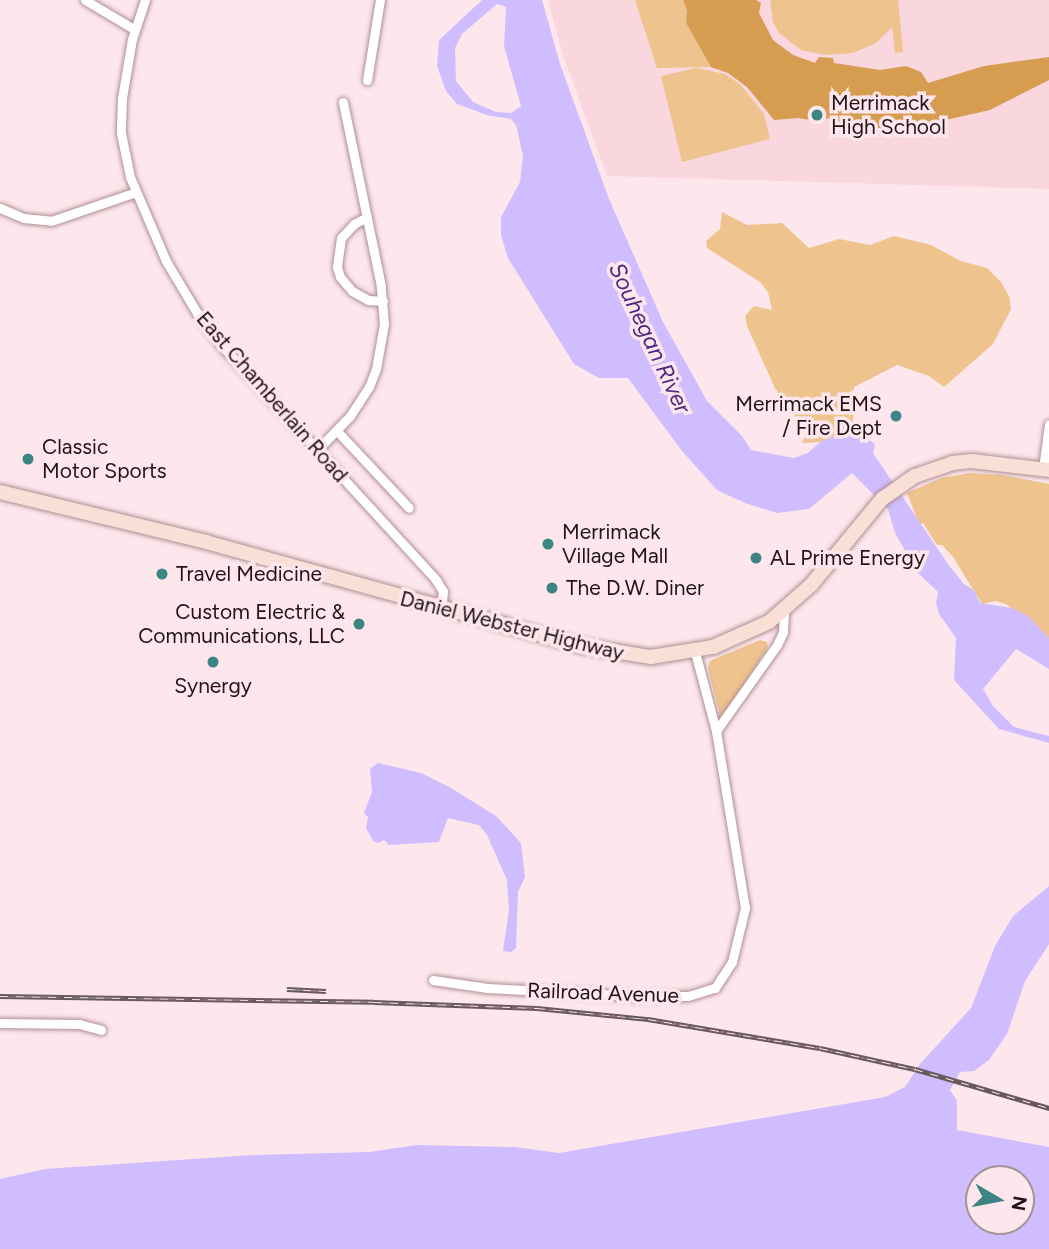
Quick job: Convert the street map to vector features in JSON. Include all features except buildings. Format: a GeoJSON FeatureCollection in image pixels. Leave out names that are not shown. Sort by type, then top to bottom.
{"type":"FeatureCollection","features":[{"type":"Feature","properties":{"kind":"main road","name":"Daniel Webster Highway"},"geometry":{"type":"LineString","coordinates":[[0,492],[206,542],[441,609],[611,653],[651,657],[695,652],[733,640],[784,611],[811,585],[882,499],[915,476],[952,463],[972,461],[1046,470]]}},
{"type":"Feature","properties":{"kind":"street"},"geometry":{"type":"LineString","coordinates":[[85,0],[134,29]]}},
{"type":"Feature","properties":{"kind":"street","name":"East Chamberlain Road"},"geometry":{"type":"LineString","coordinates":[[145,0],[134,29],[121,120],[126,164],[166,261],[209,330],[436,580],[443,591],[441,609]]}},
{"type":"Feature","properties":{"kind":"street"},"geometry":{"type":"LineString","coordinates":[[367,80],[380,0]]}},
{"type":"Feature","properties":{"kind":"street"},"geometry":{"type":"LineString","coordinates":[[317,450],[359,405],[376,369],[384,324],[383,301],[343,102]]}},
{"type":"Feature","properties":{"kind":"street"},"geometry":{"type":"LineString","coordinates":[[0,208],[34,220],[51,221],[136,192]]}},
{"type":"Feature","properties":{"kind":"street"},"geometry":{"type":"LineString","coordinates":[[367,217],[354,224],[341,238],[337,267],[340,277],[352,292],[368,299],[383,301]]}},
{"type":"Feature","properties":{"kind":"street"},"geometry":{"type":"LineString","coordinates":[[1046,470],[1049,424]]}},
{"type":"Feature","properties":{"kind":"street"},"geometry":{"type":"LineString","coordinates":[[337,431],[409,508]]}},
{"type":"Feature","properties":{"kind":"street"},"geometry":{"type":"LineString","coordinates":[[716,731],[777,645],[783,632],[784,611]]}},
{"type":"Feature","properties":{"kind":"street","name":"Railroad Avenue"},"geometry":{"type":"LineString","coordinates":[[433,980],[486,988],[636,996],[688,996],[715,988],[732,962],[746,908],[716,731],[695,652]]}},
{"type":"Feature","properties":{"kind":"street"},"geometry":{"type":"LineString","coordinates":[[0,1023],[79,1024],[100,1030]]}},
{"type":"Feature","properties":{"kind":"shaded area","name":"Merrimack High School"},"geometry":{"type":"Polygon","coordinates":[[[548,0],[1049,0],[1049,189],[607,176],[563,55],[548,0]]]}},
{"type":"Feature","properties":{"kind":"shaded area"},"geometry":{"type":"Polygon","coordinates":[[[635,0],[683,0],[687,11],[686,23],[711,67],[657,68],[635,0]]]}},
{"type":"Feature","properties":{"kind":"shaded area"},"geometry":{"type":"Polygon","coordinates":[[[683,0],[756,0],[761,3],[759,13],[773,40],[793,55],[815,63],[819,57],[833,58],[834,63],[880,70],[906,66],[921,72],[928,83],[984,66],[1049,57],[1049,80],[990,110],[901,130],[831,124],[829,118],[816,121],[798,118],[774,120],[747,87],[728,73],[711,67],[686,23],[687,11],[683,0]]]}},
{"type":"Feature","properties":{"kind":"shaded area"},"geometry":{"type":"Polygon","coordinates":[[[770,0],[898,0],[903,52],[895,53],[892,27],[876,43],[853,53],[825,55],[801,50],[779,33],[773,22],[770,0]]]}},
{"type":"Feature","properties":{"kind":"shaded area"},"geometry":{"type":"Polygon","coordinates":[[[696,68],[725,74],[741,85],[764,114],[770,139],[682,162],[661,76],[696,68]]]}},
{"type":"Feature","properties":{"kind":"shaded area"},"geometry":{"type":"Polygon","coordinates":[[[722,212],[747,225],[782,223],[809,248],[839,239],[870,245],[894,236],[931,245],[961,261],[987,268],[1001,282],[1009,296],[1011,309],[993,344],[944,387],[929,376],[897,365],[854,387],[853,429],[820,442],[802,443],[807,432],[775,388],[747,326],[745,316],[754,306],[772,310],[768,292],[760,282],[707,248],[706,241],[720,229],[722,212]]]}},
{"type":"Feature","properties":{"kind":"shaded area"},"geometry":{"type":"Polygon","coordinates":[[[970,473],[1003,475],[1049,484],[1049,641],[1006,604],[996,601],[982,604],[953,557],[942,545],[937,545],[923,523],[919,524],[907,493],[941,478],[970,473]]]}},
{"type":"Feature","properties":{"kind":"shaded area"},"geometry":{"type":"Polygon","coordinates":[[[760,640],[767,642],[768,647],[724,715],[720,715],[708,668],[710,661],[760,640]]]}},
{"type":"Feature","properties":{"kind":"water","name":"Souhegan River"},"geometry":{"type":"Polygon","coordinates":[[[482,0],[542,0],[560,64],[609,199],[663,322],[707,401],[742,436],[751,450],[794,458],[808,453],[820,442],[853,429],[875,444],[873,453],[950,567],[964,584],[974,590],[980,603],[1012,608],[1028,616],[1049,638],[1049,669],[1016,649],[983,689],[993,706],[1014,727],[1049,736],[1049,743],[999,729],[954,680],[956,638],[939,614],[936,603],[938,592],[918,573],[895,533],[888,509],[852,473],[809,509],[777,513],[745,503],[717,490],[682,451],[628,378],[599,378],[574,364],[508,258],[501,235],[501,217],[520,182],[523,156],[516,125],[511,119],[487,115],[457,104],[446,91],[437,66],[439,40],[482,0]],[[497,4],[462,34],[455,48],[456,81],[473,102],[496,112],[511,113],[521,106],[504,46],[506,7],[497,4]]]}},
{"type":"Feature","properties":{"kind":"water"},"geometry":{"type":"Polygon","coordinates":[[[378,763],[421,773],[451,788],[496,816],[521,843],[525,877],[518,892],[516,948],[511,952],[503,951],[509,910],[507,880],[487,835],[479,825],[448,818],[439,842],[389,845],[384,840],[378,843],[373,841],[366,828],[368,817],[364,813],[372,792],[370,769],[378,763]]]}},
{"type":"Feature","properties":{"kind":"water"},"geometry":{"type":"Polygon","coordinates":[[[1049,886],[1049,944],[1025,981],[1007,1034],[989,1060],[974,1071],[960,1072],[950,1090],[957,1101],[957,1130],[1049,1147],[1049,1249],[0,1249],[0,1179],[45,1169],[253,1155],[369,1152],[417,1145],[515,1147],[559,1153],[885,1097],[905,1087],[920,1064],[971,1008],[995,946],[1013,916],[1049,886]]]}},
{"type":"Feature","properties":{"kind":"railway"},"geometry":{"type":"LineString","coordinates":[[287,989],[326,991]]}},
{"type":"Feature","properties":{"kind":"railway"},"geometry":{"type":"LineString","coordinates":[[0,996],[374,1002],[537,1008],[648,1019],[820,1048],[915,1069],[1049,1108]]}},
{"type":"Feature","properties":{"kind":"place","name":"Merrimack High School"},"geometry":{"type":"Point","coordinates":[817,115]}},
{"type":"Feature","properties":{"kind":"place","name":"Merrimack EMS / Fire Dept"},"geometry":{"type":"Point","coordinates":[896,416]}},
{"type":"Feature","properties":{"kind":"place","name":"Classic Motor Sports"},"geometry":{"type":"Point","coordinates":[28,459]}},
{"type":"Feature","properties":{"kind":"place","name":"Merrimack Village Mall"},"geometry":{"type":"Point","coordinates":[548,544]}},
{"type":"Feature","properties":{"kind":"place","name":"AL Prime Energy"},"geometry":{"type":"Point","coordinates":[756,558]}},
{"type":"Feature","properties":{"kind":"place","name":"Travel Medicine"},"geometry":{"type":"Point","coordinates":[162,574]}},
{"type":"Feature","properties":{"kind":"place","name":"The D.W. Diner"},"geometry":{"type":"Point","coordinates":[552,588]}},
{"type":"Feature","properties":{"kind":"place","name":"Custom Electric & Communications, LLC"},"geometry":{"type":"Point","coordinates":[359,624]}},
{"type":"Feature","properties":{"kind":"place","name":"Synergy"},"geometry":{"type":"Point","coordinates":[213,662]}}]}
